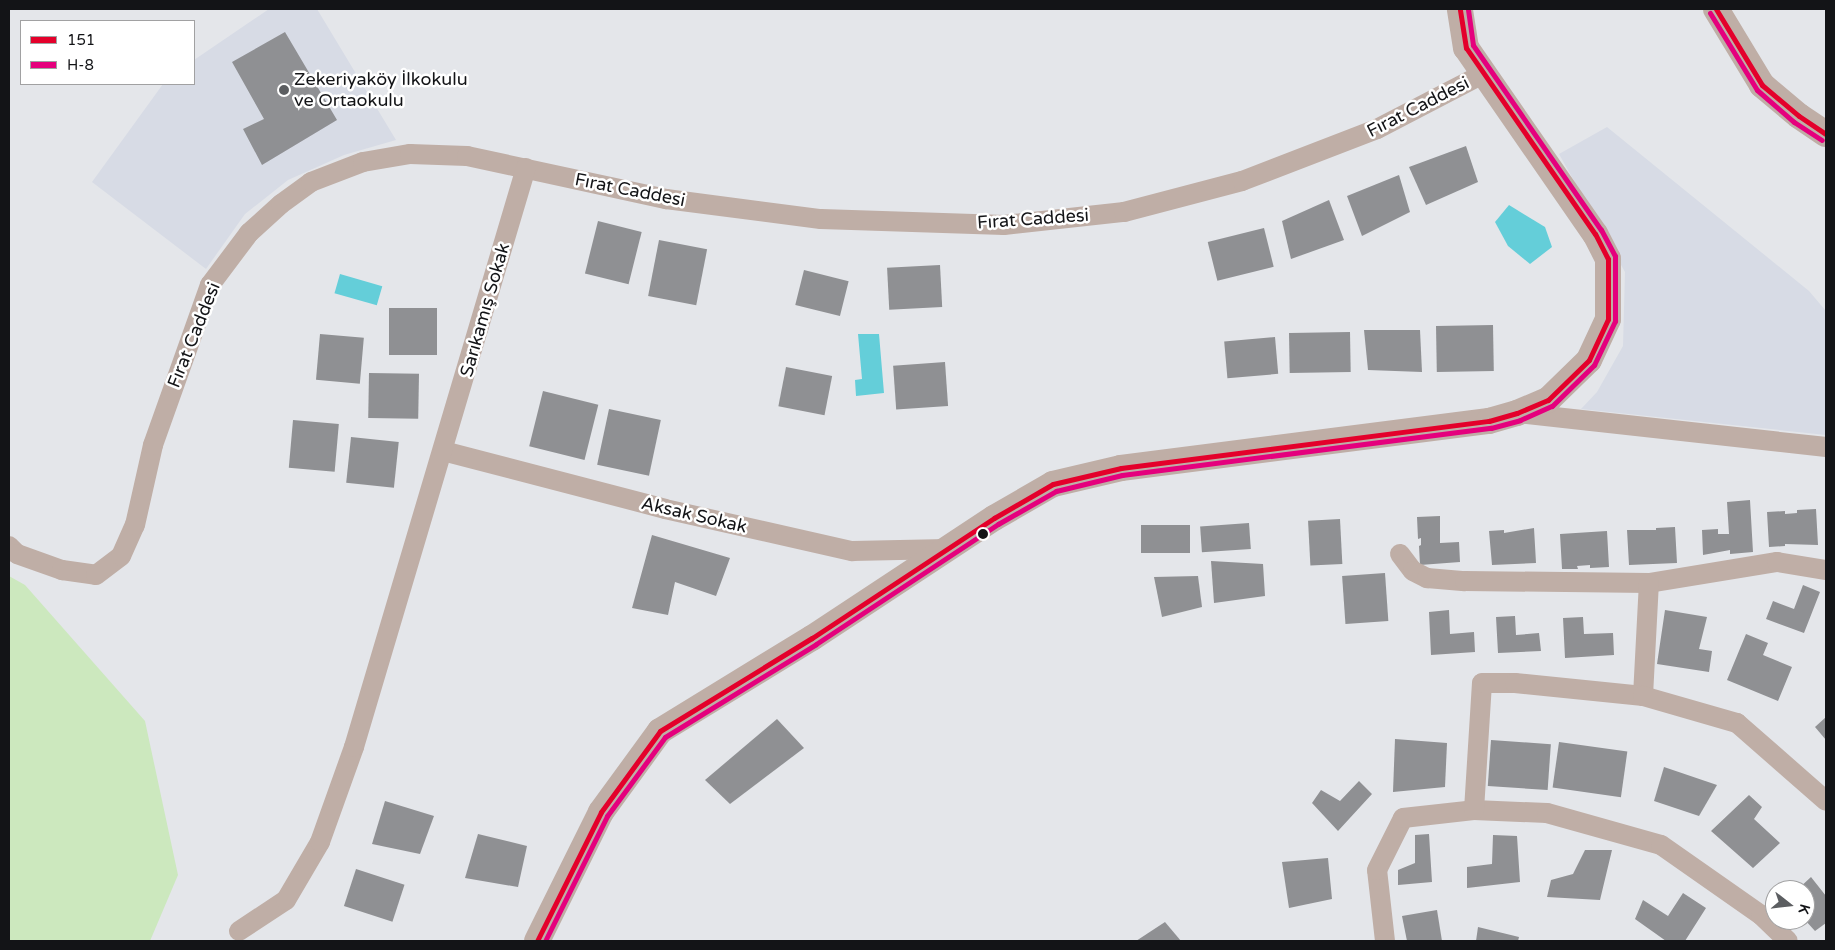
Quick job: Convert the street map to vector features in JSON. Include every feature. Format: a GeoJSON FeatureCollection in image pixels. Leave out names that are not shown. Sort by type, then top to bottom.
{"type":"FeatureCollection","features":[{"type":"Feature","properties":{"kind":"street"},"geometry":{"type":"LineString","coordinates":[[537,941],[601,812],[660,731],[812,638],[994,518],[1053,484],[1121,468],[1489,421],[1518,413],[1548,400],[1590,360],[1608,319],[1608,259],[1596,234],[1466,48],[1460,9]]}},
{"type":"Feature","properties":{"kind":"street"},"geometry":{"type":"LineString","coordinates":[[1716,9],[1762,85],[1799,116],[1826,134]]}},
{"type":"Feature","properties":{"kind":"street","name":"Fırat Caddesi"},"geometry":{"type":"LineString","coordinates":[[9,546],[17,554],[62,570],[96,575],[121,556],[135,525],[154,445],[210,285],[249,233],[311,182],[363,162],[410,154],[467,156],[666,198],[821,219],[1013,224],[1124,212],[1242,182],[1377,129],[1484,74]]}},
{"type":"Feature","properties":{"kind":"street","name":"Sarıkamış Sokak"},"geometry":{"type":"LineString","coordinates":[[238,931],[286,900],[320,842],[354,747],[526,168]]}},
{"type":"Feature","properties":{"kind":"street"},"geometry":{"type":"LineString","coordinates":[[1518,413],[1826,447]]}},
{"type":"Feature","properties":{"kind":"street","name":"Aksak Sokak"},"geometry":{"type":"LineString","coordinates":[[443,451],[665,509],[852,551],[949,549]]}},
{"type":"Feature","properties":{"kind":"street"},"geometry":{"type":"LineString","coordinates":[[1400,554],[1414,571],[1427,578],[1465,581],[1649,583],[1777,562],[1826,570]]}},
{"type":"Feature","properties":{"kind":"street"},"geometry":{"type":"LineString","coordinates":[[1643,696],[1649,583]]}},
{"type":"Feature","properties":{"kind":"street"},"geometry":{"type":"LineString","coordinates":[[1474,810],[1482,683],[1515,683],[1643,696],[1737,723],[1826,801]]}},
{"type":"Feature","properties":{"kind":"street"},"geometry":{"type":"LineString","coordinates":[[1385,941],[1377,870],[1403,818],[1474,810],[1548,813],[1661,845],[1761,915],[1788,941]]}},
{"type":"Feature","properties":{"kind":"shaded area"},"geometry":{"type":"Polygon","coordinates":[[[269,9],[317,9],[396,140],[344,155],[288,180],[245,214],[206,269],[92,182],[162,85],[195,85],[195,59],[269,9]]]}},
{"type":"Feature","properties":{"kind":"shaded area"},"geometry":{"type":"Polygon","coordinates":[[[1607,127],[1809,291],[1826,311],[1826,435],[1581,409],[1597,392],[1623,346],[1625,272],[1559,154],[1607,127]]]}},
{"type":"Feature","properties":{"kind":"green space"},"geometry":{"type":"Polygon","coordinates":[[[9,576],[25,585],[145,721],[178,875],[150,941],[9,941],[9,576]]]}},
{"type":"Feature","properties":{"kind":"water"},"geometry":{"type":"Polygon","coordinates":[[[1509,205],[1545,227],[1552,247],[1530,264],[1508,246],[1495,222],[1509,205]]]}},
{"type":"Feature","properties":{"kind":"water"},"geometry":{"type":"Polygon","coordinates":[[[340,274],[382,286],[377,305],[334,293],[340,274]]]}},
{"type":"Feature","properties":{"kind":"water"},"geometry":{"type":"Polygon","coordinates":[[[858,334],[879,334],[884,393],[856,396],[855,380],[862,379],[858,334]]]}},
{"type":"Feature","properties":{"kind":"building","name":"Zekeriyaköy İlkokulu ve Ortaokulu"},"geometry":{"type":"Polygon","coordinates":[[[285,32],[337,120],[262,165],[243,129],[264,119],[232,62],[285,32]]]}},
{"type":"Feature","properties":{"kind":"building"},"geometry":{"type":"Polygon","coordinates":[[[1466,146],[1478,182],[1426,205],[1409,167],[1466,146]]]}},
{"type":"Feature","properties":{"kind":"building"},"geometry":{"type":"Polygon","coordinates":[[[1399,175],[1410,212],[1362,236],[1347,196],[1399,175]]]}},
{"type":"Feature","properties":{"kind":"building"},"geometry":{"type":"Polygon","coordinates":[[[1329,200],[1344,240],[1291,259],[1282,221],[1329,200]]]}},
{"type":"Feature","properties":{"kind":"building"},"geometry":{"type":"Polygon","coordinates":[[[598,221],[642,232],[629,284],[585,273],[598,221]]]}},
{"type":"Feature","properties":{"kind":"building"},"geometry":{"type":"Polygon","coordinates":[[[1264,228],[1274,267],[1217,281],[1208,242],[1264,228]]]}},
{"type":"Feature","properties":{"kind":"building"},"geometry":{"type":"Polygon","coordinates":[[[659,240],[707,249],[696,305],[648,296],[659,240]]]}},
{"type":"Feature","properties":{"kind":"building"},"geometry":{"type":"Polygon","coordinates":[[[940,265],[942,307],[889,310],[887,268],[940,265]]]}},
{"type":"Feature","properties":{"kind":"building"},"geometry":{"type":"Polygon","coordinates":[[[804,270],[849,281],[840,316],[795,305],[804,270]]]}},
{"type":"Feature","properties":{"kind":"building"},"geometry":{"type":"Polygon","coordinates":[[[389,308],[437,308],[437,355],[389,355],[389,308]]]}},
{"type":"Feature","properties":{"kind":"building"},"geometry":{"type":"Polygon","coordinates":[[[1493,325],[1494,371],[1437,372],[1436,326],[1493,325]]]}},
{"type":"Feature","properties":{"kind":"building"},"geometry":{"type":"Polygon","coordinates":[[[1364,330],[1420,330],[1422,372],[1368,370],[1364,330]]]}},
{"type":"Feature","properties":{"kind":"building"},"geometry":{"type":"Polygon","coordinates":[[[1350,332],[1351,372],[1290,373],[1289,333],[1350,332]]]}},
{"type":"Feature","properties":{"kind":"building"},"geometry":{"type":"Polygon","coordinates":[[[320,334],[364,338],[360,384],[316,380],[320,334]]]}},
{"type":"Feature","properties":{"kind":"building"},"geometry":{"type":"Polygon","coordinates":[[[1275,337],[1278,374],[1227,378],[1224,341],[1275,337]]]}},
{"type":"Feature","properties":{"kind":"building"},"geometry":{"type":"Polygon","coordinates":[[[945,362],[948,406],[896,410],[893,366],[945,362]]]}},
{"type":"Feature","properties":{"kind":"building"},"geometry":{"type":"Polygon","coordinates":[[[786,367],[832,376],[825,415],[778,406],[786,367]]]}},
{"type":"Feature","properties":{"kind":"building"},"geometry":{"type":"Polygon","coordinates":[[[369,373],[419,374],[418,419],[368,418],[369,373]]]}},
{"type":"Feature","properties":{"kind":"building"},"geometry":{"type":"Polygon","coordinates":[[[543,391],[598,405],[585,460],[529,446],[543,391]]]}},
{"type":"Feature","properties":{"kind":"building"},"geometry":{"type":"Polygon","coordinates":[[[609,409],[661,420],[649,476],[597,465],[609,409]]]}},
{"type":"Feature","properties":{"kind":"building"},"geometry":{"type":"Polygon","coordinates":[[[293,420],[339,424],[335,472],[289,468],[293,420]]]}},
{"type":"Feature","properties":{"kind":"building"},"geometry":{"type":"Polygon","coordinates":[[[351,437],[399,442],[394,488],[346,483],[351,437]]]}},
{"type":"Feature","properties":{"kind":"building"},"geometry":{"type":"Polygon","coordinates":[[[1750,500],[1753,552],[1730,554],[1730,550],[1703,555],[1702,530],[1718,529],[1718,534],[1729,534],[1727,502],[1750,500]]]}},
{"type":"Feature","properties":{"kind":"building"},"geometry":{"type":"Polygon","coordinates":[[[1816,509],[1818,545],[1785,544],[1785,546],[1769,547],[1767,512],[1785,511],[1785,514],[1797,513],[1797,510],[1816,509]]]}},
{"type":"Feature","properties":{"kind":"building"},"geometry":{"type":"Polygon","coordinates":[[[1440,516],[1440,543],[1459,542],[1460,562],[1420,565],[1419,546],[1421,545],[1421,538],[1418,539],[1417,517],[1440,516]]]}},
{"type":"Feature","properties":{"kind":"building"},"geometry":{"type":"Polygon","coordinates":[[[1340,519],[1342,564],[1310,566],[1308,521],[1340,519]]]}},
{"type":"Feature","properties":{"kind":"building"},"geometry":{"type":"Polygon","coordinates":[[[1249,523],[1251,549],[1202,552],[1200,526],[1249,523]]]}},
{"type":"Feature","properties":{"kind":"building"},"geometry":{"type":"Polygon","coordinates":[[[1141,525],[1190,525],[1190,553],[1141,553],[1141,525]]]}},
{"type":"Feature","properties":{"kind":"building"},"geometry":{"type":"Polygon","coordinates":[[[1675,527],[1677,563],[1629,565],[1627,530],[1656,530],[1656,528],[1675,527]]]}},
{"type":"Feature","properties":{"kind":"building"},"geometry":{"type":"Polygon","coordinates":[[[1534,528],[1536,563],[1492,565],[1489,531],[1504,530],[1504,533],[1534,528]]]}},
{"type":"Feature","properties":{"kind":"building"},"geometry":{"type":"Polygon","coordinates":[[[1607,531],[1609,567],[1590,568],[1590,565],[1577,566],[1578,569],[1562,569],[1560,534],[1607,531]]]}},
{"type":"Feature","properties":{"kind":"building"},"geometry":{"type":"Polygon","coordinates":[[[652,535],[730,558],[716,596],[675,582],[668,615],[632,608],[652,535]]]}},
{"type":"Feature","properties":{"kind":"building"},"geometry":{"type":"Polygon","coordinates":[[[1211,561],[1263,564],[1265,596],[1214,603],[1211,561]]]}},
{"type":"Feature","properties":{"kind":"building"},"geometry":{"type":"Polygon","coordinates":[[[1385,573],[1388,621],[1345,624],[1342,576],[1385,573]]]}},
{"type":"Feature","properties":{"kind":"building"},"geometry":{"type":"Polygon","coordinates":[[[1198,576],[1202,607],[1162,617],[1154,577],[1198,576]]]}},
{"type":"Feature","properties":{"kind":"building"},"geometry":{"type":"Polygon","coordinates":[[[1803,585],[1820,592],[1804,633],[1766,619],[1773,601],[1794,609],[1803,585]]]}},
{"type":"Feature","properties":{"kind":"building"},"geometry":{"type":"Polygon","coordinates":[[[1449,610],[1450,634],[1474,632],[1475,652],[1431,655],[1429,612],[1449,610]]]}},
{"type":"Feature","properties":{"kind":"building"},"geometry":{"type":"Polygon","coordinates":[[[1665,610],[1707,617],[1699,649],[1712,651],[1709,672],[1657,664],[1665,610]]]}},
{"type":"Feature","properties":{"kind":"building"},"geometry":{"type":"Polygon","coordinates":[[[1515,616],[1516,635],[1539,633],[1541,651],[1498,653],[1496,617],[1515,616]]]}},
{"type":"Feature","properties":{"kind":"building"},"geometry":{"type":"Polygon","coordinates":[[[1583,617],[1584,634],[1613,633],[1614,655],[1565,658],[1563,618],[1583,617]]]}},
{"type":"Feature","properties":{"kind":"building"},"geometry":{"type":"Polygon","coordinates":[[[1746,634],[1768,643],[1763,655],[1792,667],[1778,701],[1727,680],[1746,634]]]}},
{"type":"Feature","properties":{"kind":"building"},"geometry":{"type":"Polygon","coordinates":[[[1826,717],[1826,740],[1815,727],[1826,717]]]}},
{"type":"Feature","properties":{"kind":"building"},"geometry":{"type":"Polygon","coordinates":[[[777,719],[804,748],[730,804],[705,780],[777,719]]]}},
{"type":"Feature","properties":{"kind":"building"},"geometry":{"type":"Polygon","coordinates":[[[1395,739],[1447,743],[1445,787],[1393,792],[1395,739]]]}},
{"type":"Feature","properties":{"kind":"building"},"geometry":{"type":"Polygon","coordinates":[[[1491,740],[1551,744],[1548,790],[1488,786],[1491,740]]]}},
{"type":"Feature","properties":{"kind":"building"},"geometry":{"type":"Polygon","coordinates":[[[1559,742],[1627,752],[1621,797],[1553,788],[1559,742]]]}},
{"type":"Feature","properties":{"kind":"building"},"geometry":{"type":"Polygon","coordinates":[[[1664,767],[1717,785],[1699,816],[1654,801],[1664,767]]]}},
{"type":"Feature","properties":{"kind":"building"},"geometry":{"type":"Polygon","coordinates":[[[1359,781],[1372,794],[1338,831],[1312,803],[1321,790],[1340,801],[1359,781]]]}},
{"type":"Feature","properties":{"kind":"building"},"geometry":{"type":"Polygon","coordinates":[[[1749,795],[1762,807],[1754,819],[1780,843],[1753,868],[1711,831],[1749,795]]]}},
{"type":"Feature","properties":{"kind":"building"},"geometry":{"type":"Polygon","coordinates":[[[385,801],[434,816],[420,854],[372,844],[385,801]]]}},
{"type":"Feature","properties":{"kind":"building"},"geometry":{"type":"Polygon","coordinates":[[[478,834],[527,846],[518,887],[465,878],[478,834]]]}},
{"type":"Feature","properties":{"kind":"building"},"geometry":{"type":"Polygon","coordinates":[[[1429,834],[1432,882],[1398,885],[1398,870],[1415,863],[1415,835],[1429,834]]]}},
{"type":"Feature","properties":{"kind":"building"},"geometry":{"type":"Polygon","coordinates":[[[1493,835],[1517,836],[1520,882],[1467,888],[1467,867],[1492,864],[1493,835]]]}},
{"type":"Feature","properties":{"kind":"building"},"geometry":{"type":"Polygon","coordinates":[[[1585,850],[1612,850],[1600,900],[1547,897],[1551,880],[1573,874],[1585,850]]]}},
{"type":"Feature","properties":{"kind":"building"},"geometry":{"type":"Polygon","coordinates":[[[1328,858],[1332,899],[1289,908],[1282,862],[1328,858]]]}},
{"type":"Feature","properties":{"kind":"building"},"geometry":{"type":"Polygon","coordinates":[[[356,869],[405,885],[392,922],[344,906],[356,869]]]}},
{"type":"Feature","properties":{"kind":"building"},"geometry":{"type":"Polygon","coordinates":[[[1815,882],[1826,896],[1826,923],[1815,931],[1815,882]]]}},
{"type":"Feature","properties":{"kind":"building"},"geometry":{"type":"Polygon","coordinates":[[[1683,893],[1706,908],[1685,941],[1666,941],[1635,919],[1643,900],[1668,916],[1683,893]]]}},
{"type":"Feature","properties":{"kind":"building"},"geometry":{"type":"Polygon","coordinates":[[[1437,910],[1442,941],[1407,941],[1402,916],[1437,910]]]}},
{"type":"Feature","properties":{"kind":"building"},"geometry":{"type":"Polygon","coordinates":[[[1165,922],[1181,941],[1136,941],[1165,922]]]}},
{"type":"Feature","properties":{"kind":"building"},"geometry":{"type":"Polygon","coordinates":[[[1478,927],[1519,937],[1518,941],[1476,941],[1478,927]]]}},
{"type":"Feature","properties":{"kind":"transit line","name":"151"},"geometry":{"type":"LineString","coordinates":[[537,941],[601,812],[660,731],[812,638],[994,518],[1053,484],[1121,468],[1489,421],[1517,413],[1548,400],[1589,360],[1608,319],[1608,259],[1595,234],[1466,48],[1460,9]]}},
{"type":"Feature","properties":{"kind":"transit line","name":"H-8"},"geometry":{"type":"LineString","coordinates":[[545,941],[607,816],[665,737],[816,644],[998,524],[1056,491],[1122,475],[1491,428],[1520,420],[1552,406],[1594,365],[1615,321],[1615,256],[1601,230],[1473,45],[1468,9]]}},
{"type":"Feature","properties":{"kind":"transit line","name":"151"},"geometry":{"type":"LineString","coordinates":[[1716,9],[1762,85],[1799,116],[1826,134]]}},
{"type":"Feature","properties":{"kind":"transit line","name":"H-8"},"geometry":{"type":"LineString","coordinates":[[1710,13],[1757,90],[1794,122],[1822,140]]}},
{"type":"Feature","properties":{"kind":"place","name":"Zekeriyaköy İlkokulu ve Ortaokulu"},"geometry":{"type":"Point","coordinates":[284,90]}}]}
